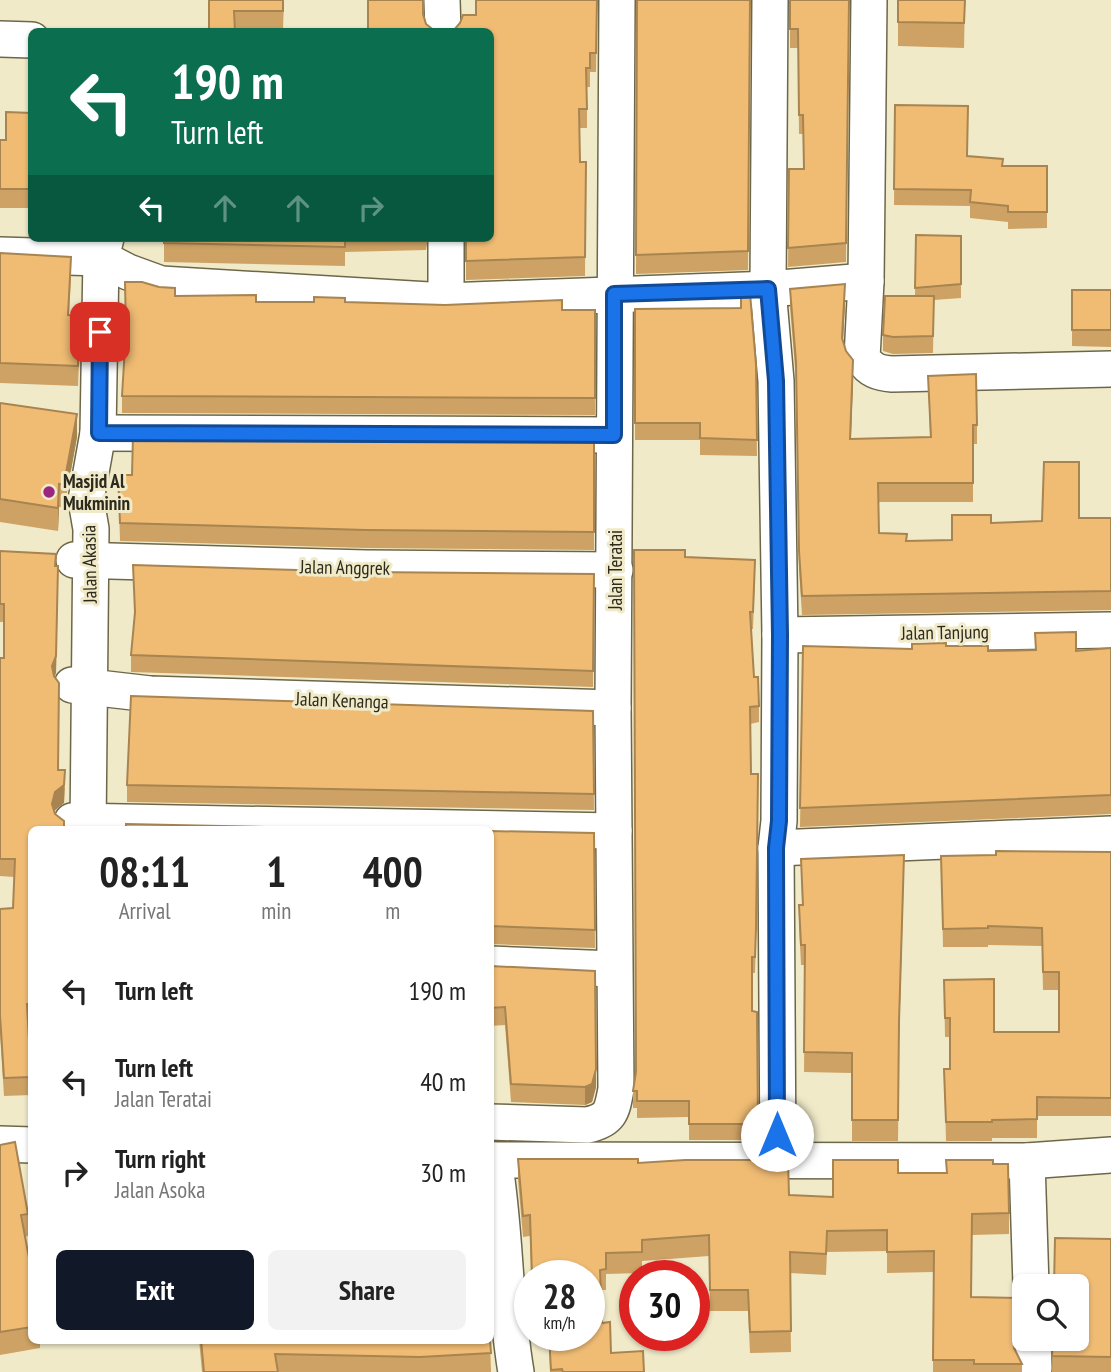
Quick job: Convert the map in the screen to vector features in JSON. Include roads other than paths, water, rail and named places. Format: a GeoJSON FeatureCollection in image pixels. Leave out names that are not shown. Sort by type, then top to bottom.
{"type":"FeatureCollection","features":[{"type":"Feature","properties":{"kind":"street"},"geometry":{"type":"LineString","coordinates":[[442,0],[443,28]]}},
{"type":"Feature","properties":{"kind":"street","name":"Jalan Teratai"},"geometry":{"type":"LineString","coordinates":[[494,1122],[587,1125],[602,1122],[612,1110],[615,1089],[613,708],[617,0]]}},
{"type":"Feature","properties":{"kind":"street"},"geometry":{"type":"LineString","coordinates":[[770,0],[768,289],[776,381],[780,635],[779,821],[776,848],[778,1161]]}},
{"type":"Feature","properties":{"kind":"street"},"geometry":{"type":"LineString","coordinates":[[869,0],[866,281],[862,358],[867,366],[877,372],[892,374],[1111,369]]}},
{"type":"Feature","properties":{"kind":"street"},"geometry":{"type":"LineString","coordinates":[[0,40],[28,40]]}},
{"type":"Feature","properties":{"kind":"street"},"geometry":{"type":"LineString","coordinates":[[446,242],[446,301]]}},
{"type":"Feature","properties":{"kind":"street"},"geometry":{"type":"LineString","coordinates":[[0,255],[103,248],[128,272],[161,284],[446,301],[768,289],[866,281]]}},
{"type":"Feature","properties":{"kind":"street","name":"Jalan Akasia"},"geometry":{"type":"LineString","coordinates":[[80,825],[82,537],[99,433],[103,248]]}},
{"type":"Feature","properties":{"kind":"street"},"geometry":{"type":"LineString","coordinates":[[99,433],[614,435]]}},
{"type":"Feature","properties":{"kind":"street","name":"Jalan Anggrek"},"geometry":{"type":"LineString","coordinates":[[82,537],[366,568],[615,570]]}},
{"type":"Feature","properties":{"kind":"street","name":"Jalan Tanjung"},"geometry":{"type":"LineString","coordinates":[[780,635],[1111,630]]}},
{"type":"Feature","properties":{"kind":"street","name":"Jalan Kenanga"},"geometry":{"type":"LineString","coordinates":[[81,685],[150,694],[613,708]]}},
{"type":"Feature","properties":{"kind":"street"},"geometry":{"type":"LineString","coordinates":[[80,825],[169,826]]}},
{"type":"Feature","properties":{"kind":"street"},"geometry":{"type":"LineString","coordinates":[[494,830],[614,831]]}},
{"type":"Feature","properties":{"kind":"street"},"geometry":{"type":"LineString","coordinates":[[776,848],[1111,834]]}},
{"type":"Feature","properties":{"kind":"street"},"geometry":{"type":"LineString","coordinates":[[494,964],[613,969]]}},
{"type":"Feature","properties":{"kind":"street"},"geometry":{"type":"LineString","coordinates":[[0,1144],[28,1144]]}},
{"type":"Feature","properties":{"kind":"street"},"geometry":{"type":"LineString","coordinates":[[494,1160],[1027,1161],[1111,1156]]}},
{"type":"Feature","properties":{"kind":"street"},"geometry":{"type":"LineString","coordinates":[[1027,1161],[1031,1274]]}},
{"type":"Feature","properties":{"kind":"street"},"geometry":{"type":"LineString","coordinates":[[494,1170],[500,1199],[516,1372]]}},
{"type":"Feature","properties":{"kind":"place","name":"Masjid Al Mukminin"},"geometry":{"type":"Point","coordinates":[49,492]}}]}
